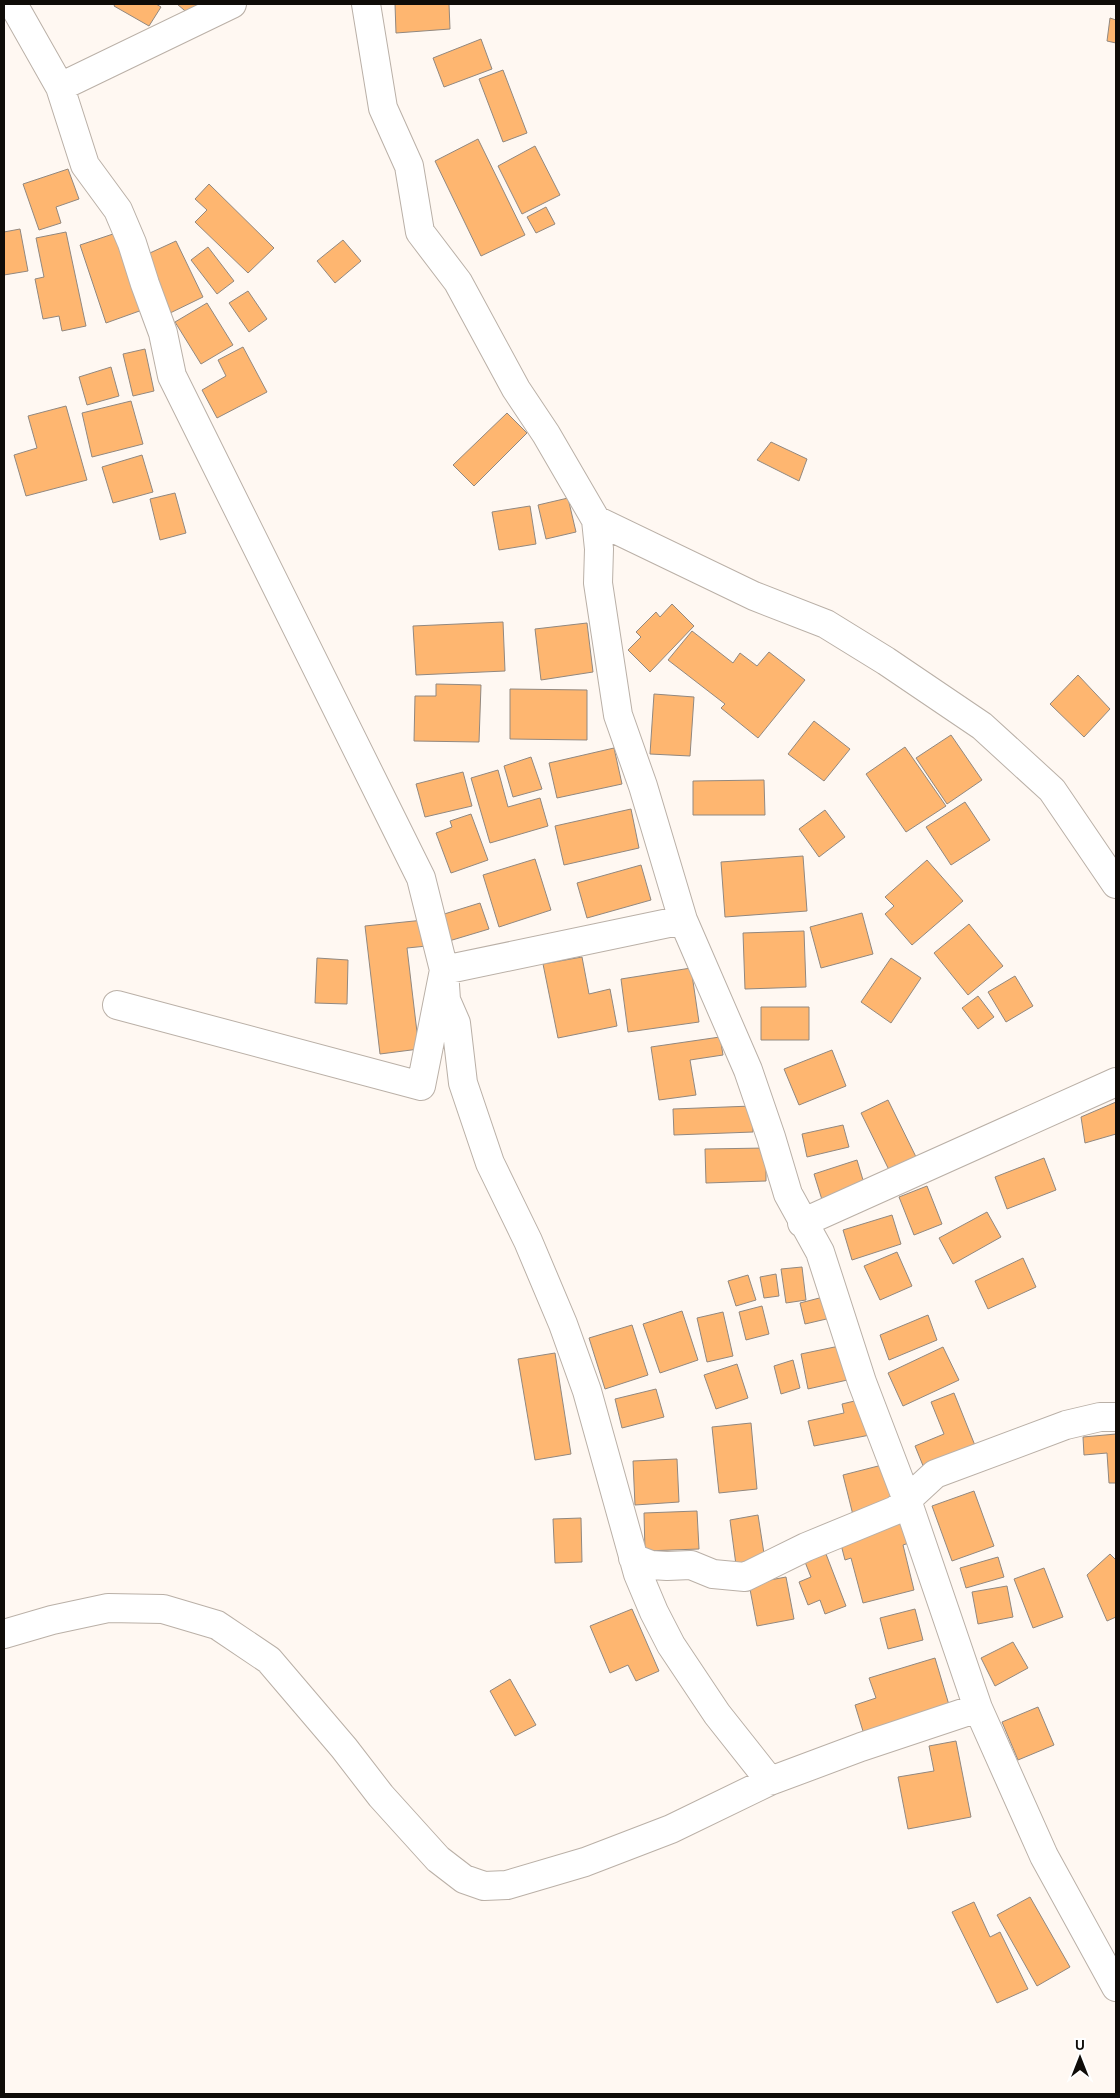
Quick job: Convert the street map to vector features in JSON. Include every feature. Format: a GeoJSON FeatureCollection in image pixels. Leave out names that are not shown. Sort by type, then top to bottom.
{"type":"FeatureCollection","features":[{"type":"Feature","properties":{"kind":"street"},"geometry":{"type":"LineString","coordinates":[[13,4],[60,87],[85,165],[118,210],[132,242],[163,333],[172,376],[421,878],[444,970],[446,1000],[456,1023],[463,1083],[490,1163],[528,1241],[563,1324],[587,1391],[633,1558],[651,1604],[671,1645],[717,1714],[770,1781]]}},
{"type":"Feature","properties":{"kind":"street"},"geometry":{"type":"LineString","coordinates":[[60,87],[232,4]]}},
{"type":"Feature","properties":{"kind":"street"},"geometry":{"type":"LineString","coordinates":[[366,4],[383,108],[409,166],[420,232],[458,282],[516,389],[546,434],[596,520],[599,549],[598,583],[618,715],[643,786],[683,920],[748,1070],[788,1194],[802,1223],[820,1252],[862,1382],[907,1500],[978,1708],[1044,1856],[1116,1987]]}},
{"type":"Feature","properties":{"kind":"street"},"geometry":{"type":"LineString","coordinates":[[596,520],[754,596],[826,624],[886,661],[982,726],[1052,790],[1116,884]]}},
{"type":"Feature","properties":{"kind":"street"},"geometry":{"type":"LineString","coordinates":[[444,970],[683,920]]}},
{"type":"Feature","properties":{"kind":"street"},"geometry":{"type":"LineString","coordinates":[[117,1005],[421,1086],[444,970]]}},
{"type":"Feature","properties":{"kind":"street"},"geometry":{"type":"LineString","coordinates":[[802,1223],[1116,1082]]}},
{"type":"Feature","properties":{"kind":"street"},"geometry":{"type":"LineString","coordinates":[[633,1558],[651,1564],[666,1566],[691,1564],[713,1574],[745,1577],[806,1547],[896,1510],[935,1474],[1066,1425],[1100,1417],[1116,1417]]}},
{"type":"Feature","properties":{"kind":"street"},"geometry":{"type":"LineString","coordinates":[[4,1634],[52,1620],[108,1608],[163,1609],[217,1624],[269,1660],[344,1748],[381,1796],[438,1859],[464,1878],[484,1886],[507,1885],[585,1862],[671,1829],[770,1781],[861,1747],[978,1708]]}},
{"type":"Feature","properties":{"kind":"building"},"geometry":{"type":"Polygon","coordinates":[[[115,4],[156,4],[161,7],[149,26],[114,6],[115,4]]]}},
{"type":"Feature","properties":{"kind":"building"},"geometry":{"type":"Polygon","coordinates":[[[177,4],[214,4],[198,22],[177,4]]]}},
{"type":"Feature","properties":{"kind":"building"},"geometry":{"type":"Polygon","coordinates":[[[395,4],[449,4],[450,29],[396,33],[395,4]]]}},
{"type":"Feature","properties":{"kind":"building"},"geometry":{"type":"Polygon","coordinates":[[[1110,18],[1116,20],[1116,43],[1107,41],[1110,18]]]}},
{"type":"Feature","properties":{"kind":"building"},"geometry":{"type":"Polygon","coordinates":[[[481,39],[492,69],[444,87],[433,58],[481,39]]]}},
{"type":"Feature","properties":{"kind":"building"},"geometry":{"type":"Polygon","coordinates":[[[503,70],[527,133],[503,142],[479,79],[503,70]]]}},
{"type":"Feature","properties":{"kind":"building"},"geometry":{"type":"Polygon","coordinates":[[[478,139],[525,235],[481,256],[435,161],[478,139]]]}},
{"type":"Feature","properties":{"kind":"building"},"geometry":{"type":"Polygon","coordinates":[[[535,146],[560,195],[522,214],[498,166],[535,146]]]}},
{"type":"Feature","properties":{"kind":"building"},"geometry":{"type":"Polygon","coordinates":[[[68,169],[79,199],[56,207],[61,223],[39,230],[23,184],[68,169]]]}},
{"type":"Feature","properties":{"kind":"building"},"geometry":{"type":"Polygon","coordinates":[[[209,184],[274,248],[248,273],[195,222],[207,210],[195,199],[209,184]]]}},
{"type":"Feature","properties":{"kind":"building"},"geometry":{"type":"Polygon","coordinates":[[[546,207],[555,224],[536,233],[527,217],[546,207]]]}},
{"type":"Feature","properties":{"kind":"building"},"geometry":{"type":"Polygon","coordinates":[[[20,229],[28,271],[4,275],[4,232],[20,229]]]}},
{"type":"Feature","properties":{"kind":"building"},"geometry":{"type":"Polygon","coordinates":[[[66,232],[86,326],[62,331],[59,316],[43,319],[35,279],[44,277],[36,238],[66,232]]]}},
{"type":"Feature","properties":{"kind":"building"},"geometry":{"type":"Polygon","coordinates":[[[119,232],[145,309],[106,323],[80,245],[119,232]]]}},
{"type":"Feature","properties":{"kind":"building"},"geometry":{"type":"Polygon","coordinates":[[[343,240],[361,261],[335,283],[317,261],[343,240]]]}},
{"type":"Feature","properties":{"kind":"building"},"geometry":{"type":"Polygon","coordinates":[[[176,241],[203,297],[166,315],[139,258],[176,241]]]}},
{"type":"Feature","properties":{"kind":"building"},"geometry":{"type":"Polygon","coordinates":[[[208,247],[234,281],[217,294],[191,260],[208,247]]]}},
{"type":"Feature","properties":{"kind":"building"},"geometry":{"type":"Polygon","coordinates":[[[248,291],[267,319],[249,332],[229,303],[248,291]]]}},
{"type":"Feature","properties":{"kind":"building"},"geometry":{"type":"Polygon","coordinates":[[[207,303],[233,345],[201,364],[175,322],[207,303]]]}},
{"type":"Feature","properties":{"kind":"building"},"geometry":{"type":"Polygon","coordinates":[[[243,347],[267,392],[217,418],[202,390],[226,376],[218,360],[243,347]]]}},
{"type":"Feature","properties":{"kind":"building"},"geometry":{"type":"Polygon","coordinates":[[[145,349],[154,391],[133,396],[123,354],[145,349]]]}},
{"type":"Feature","properties":{"kind":"building"},"geometry":{"type":"Polygon","coordinates":[[[111,367],[119,396],[87,405],[79,377],[111,367]]]}},
{"type":"Feature","properties":{"kind":"building"},"geometry":{"type":"Polygon","coordinates":[[[131,401],[143,444],[92,457],[82,413],[131,401]]]}},
{"type":"Feature","properties":{"kind":"building"},"geometry":{"type":"Polygon","coordinates":[[[66,406],[87,480],[26,496],[14,455],[37,448],[28,416],[66,406]]]}},
{"type":"Feature","properties":{"kind":"building"},"geometry":{"type":"Polygon","coordinates":[[[507,413],[527,433],[474,486],[453,465],[507,413]]]}},
{"type":"Feature","properties":{"kind":"building"},"geometry":{"type":"Polygon","coordinates":[[[771,442],[807,459],[799,481],[757,460],[771,442]]]}},
{"type":"Feature","properties":{"kind":"building"},"geometry":{"type":"Polygon","coordinates":[[[142,455],[153,492],[113,503],[102,467],[142,455]]]}},
{"type":"Feature","properties":{"kind":"building"},"geometry":{"type":"Polygon","coordinates":[[[175,493],[186,533],[160,540],[150,499],[175,493]]]}},
{"type":"Feature","properties":{"kind":"building"},"geometry":{"type":"Polygon","coordinates":[[[568,498],[576,532],[546,539],[538,505],[568,498]]]}},
{"type":"Feature","properties":{"kind":"building"},"geometry":{"type":"Polygon","coordinates":[[[530,506],[536,544],[499,550],[492,512],[530,506]]]}},
{"type":"Feature","properties":{"kind":"building"},"geometry":{"type":"Polygon","coordinates":[[[672,604],[694,626],[650,672],[628,650],[641,637],[636,632],[656,612],[660,617],[672,604]]]}},
{"type":"Feature","properties":{"kind":"building"},"geometry":{"type":"Polygon","coordinates":[[[503,622],[505,671],[416,675],[413,626],[503,622]]]}},
{"type":"Feature","properties":{"kind":"building"},"geometry":{"type":"Polygon","coordinates":[[[587,623],[593,672],[541,680],[535,629],[587,623]]]}},
{"type":"Feature","properties":{"kind":"building"},"geometry":{"type":"Polygon","coordinates":[[[692,631],[733,663],[740,653],[757,666],[769,652],[805,680],[758,738],[721,708],[725,704],[668,660],[692,631]]]}},
{"type":"Feature","properties":{"kind":"building"},"geometry":{"type":"Polygon","coordinates":[[[1078,675],[1110,709],[1084,737],[1050,704],[1078,675]]]}},
{"type":"Feature","properties":{"kind":"building"},"geometry":{"type":"Polygon","coordinates":[[[436,684],[481,685],[479,742],[414,741],[415,696],[436,696],[436,684]]]}},
{"type":"Feature","properties":{"kind":"building"},"geometry":{"type":"Polygon","coordinates":[[[510,689],[587,690],[587,740],[510,739],[510,689]]]}},
{"type":"Feature","properties":{"kind":"building"},"geometry":{"type":"Polygon","coordinates":[[[654,694],[694,697],[690,756],[650,754],[654,694]]]}},
{"type":"Feature","properties":{"kind":"building"},"geometry":{"type":"Polygon","coordinates":[[[814,721],[850,749],[824,781],[788,754],[814,721]]]}},
{"type":"Feature","properties":{"kind":"building"},"geometry":{"type":"Polygon","coordinates":[[[951,735],[982,780],[947,804],[916,758],[951,735]]]}},
{"type":"Feature","properties":{"kind":"building"},"geometry":{"type":"Polygon","coordinates":[[[905,747],[946,806],[906,832],[866,774],[905,747]]]}},
{"type":"Feature","properties":{"kind":"building"},"geometry":{"type":"Polygon","coordinates":[[[614,748],[622,784],[557,798],[549,763],[614,748]]]}},
{"type":"Feature","properties":{"kind":"building"},"geometry":{"type":"Polygon","coordinates":[[[531,757],[542,789],[513,797],[504,766],[531,757]]]}},
{"type":"Feature","properties":{"kind":"building"},"geometry":{"type":"Polygon","coordinates":[[[498,770],[508,807],[540,798],[548,826],[490,843],[471,778],[498,770]]]}},
{"type":"Feature","properties":{"kind":"building"},"geometry":{"type":"Polygon","coordinates":[[[463,772],[472,806],[425,817],[416,784],[463,772]]]}},
{"type":"Feature","properties":{"kind":"building"},"geometry":{"type":"Polygon","coordinates":[[[764,780],[765,815],[693,815],[693,781],[764,780]]]}},
{"type":"Feature","properties":{"kind":"building"},"geometry":{"type":"Polygon","coordinates":[[[965,802],[990,840],[951,865],[926,827],[965,802]]]}},
{"type":"Feature","properties":{"kind":"building"},"geometry":{"type":"Polygon","coordinates":[[[631,809],[639,848],[564,865],[555,826],[631,809]]]}},
{"type":"Feature","properties":{"kind":"building"},"geometry":{"type":"Polygon","coordinates":[[[825,810],[845,837],[819,857],[799,829],[825,810]]]}},
{"type":"Feature","properties":{"kind":"building"},"geometry":{"type":"Polygon","coordinates":[[[471,814],[488,860],[451,873],[436,833],[452,827],[450,821],[471,814]]]}},
{"type":"Feature","properties":{"kind":"building"},"geometry":{"type":"Polygon","coordinates":[[[803,856],[807,911],[725,917],[721,862],[803,856]]]}},
{"type":"Feature","properties":{"kind":"building"},"geometry":{"type":"Polygon","coordinates":[[[535,859],[551,910],[499,927],[483,875],[535,859]]]}},
{"type":"Feature","properties":{"kind":"building"},"geometry":{"type":"Polygon","coordinates":[[[927,860],[963,901],[912,945],[885,914],[894,906],[885,897],[927,860]]]}},
{"type":"Feature","properties":{"kind":"building"},"geometry":{"type":"Polygon","coordinates":[[[641,865],[651,900],[587,918],[577,883],[641,865]]]}},
{"type":"Feature","properties":{"kind":"building"},"geometry":{"type":"Polygon","coordinates":[[[480,903],[489,929],[449,941],[441,915],[480,903]]]}},
{"type":"Feature","properties":{"kind":"building"},"geometry":{"type":"Polygon","coordinates":[[[862,913],[873,954],[821,968],[810,927],[862,913]]]}},
{"type":"Feature","properties":{"kind":"building"},"geometry":{"type":"Polygon","coordinates":[[[424,920],[427,946],[407,948],[419,1049],[380,1054],[365,926],[424,920]]]}},
{"type":"Feature","properties":{"kind":"building"},"geometry":{"type":"Polygon","coordinates":[[[969,924],[1003,966],[968,995],[934,953],[969,924]]]}},
{"type":"Feature","properties":{"kind":"building"},"geometry":{"type":"Polygon","coordinates":[[[804,931],[806,987],[745,989],[743,933],[804,931]]]}},
{"type":"Feature","properties":{"kind":"building"},"geometry":{"type":"Polygon","coordinates":[[[582,957],[589,994],[610,989],[617,1026],[558,1038],[543,964],[582,957]]]}},
{"type":"Feature","properties":{"kind":"building"},"geometry":{"type":"Polygon","coordinates":[[[317,958],[348,960],[347,1004],[315,1003],[317,958]]]}},
{"type":"Feature","properties":{"kind":"building"},"geometry":{"type":"Polygon","coordinates":[[[891,958],[921,978],[891,1023],[861,1002],[891,958]]]}},
{"type":"Feature","properties":{"kind":"building"},"geometry":{"type":"Polygon","coordinates":[[[691,968],[699,1022],[628,1032],[621,979],[691,968]]]}},
{"type":"Feature","properties":{"kind":"building"},"geometry":{"type":"Polygon","coordinates":[[[1015,976],[1033,1006],[1006,1022],[988,992],[1015,976]]]}},
{"type":"Feature","properties":{"kind":"building"},"geometry":{"type":"Polygon","coordinates":[[[978,996],[994,1017],[978,1029],[962,1008],[978,996]]]}},
{"type":"Feature","properties":{"kind":"building"},"geometry":{"type":"Polygon","coordinates":[[[761,1007],[809,1007],[809,1040],[761,1040],[761,1007]]]}},
{"type":"Feature","properties":{"kind":"building"},"geometry":{"type":"Polygon","coordinates":[[[720,1037],[723,1055],[690,1060],[696,1095],[659,1100],[651,1047],[720,1037]]]}},
{"type":"Feature","properties":{"kind":"building"},"geometry":{"type":"Polygon","coordinates":[[[832,1050],[846,1086],[799,1105],[784,1069],[832,1050]]]}},
{"type":"Feature","properties":{"kind":"building"},"geometry":{"type":"Polygon","coordinates":[[[888,1100],[919,1163],[892,1176],[861,1113],[888,1100]]]}},
{"type":"Feature","properties":{"kind":"building"},"geometry":{"type":"Polygon","coordinates":[[[1116,1102],[1116,1134],[1085,1143],[1081,1117],[1116,1102]]]}},
{"type":"Feature","properties":{"kind":"building"},"geometry":{"type":"Polygon","coordinates":[[[752,1106],[753,1132],[674,1135],[673,1109],[752,1106]]]}},
{"type":"Feature","properties":{"kind":"building"},"geometry":{"type":"Polygon","coordinates":[[[843,1125],[849,1147],[807,1157],[802,1134],[843,1125]]]}},
{"type":"Feature","properties":{"kind":"building"},"geometry":{"type":"Polygon","coordinates":[[[766,1148],[766,1181],[706,1183],[705,1149],[766,1148]]]}},
{"type":"Feature","properties":{"kind":"building"},"geometry":{"type":"Polygon","coordinates":[[[1044,1158],[1056,1190],[1007,1209],[995,1177],[1044,1158]]]}},
{"type":"Feature","properties":{"kind":"building"},"geometry":{"type":"Polygon","coordinates":[[[857,1160],[866,1190],[823,1203],[814,1174],[857,1160]]]}},
{"type":"Feature","properties":{"kind":"building"},"geometry":{"type":"Polygon","coordinates":[[[927,1186],[942,1224],[914,1235],[899,1197],[927,1186]]]}},
{"type":"Feature","properties":{"kind":"building"},"geometry":{"type":"Polygon","coordinates":[[[987,1212],[1001,1237],[953,1264],[939,1238],[987,1212]]]}},
{"type":"Feature","properties":{"kind":"building"},"geometry":{"type":"Polygon","coordinates":[[[892,1215],[901,1244],[852,1260],[843,1230],[892,1215]]]}},
{"type":"Feature","properties":{"kind":"building"},"geometry":{"type":"Polygon","coordinates":[[[897,1252],[912,1286],[880,1300],[864,1266],[897,1252]]]}},
{"type":"Feature","properties":{"kind":"building"},"geometry":{"type":"Polygon","coordinates":[[[1023,1258],[1036,1287],[988,1309],[975,1281],[1023,1258]]]}},
{"type":"Feature","properties":{"kind":"building"},"geometry":{"type":"Polygon","coordinates":[[[802,1267],[806,1300],[786,1303],[781,1269],[802,1267]]]}},
{"type":"Feature","properties":{"kind":"building"},"geometry":{"type":"Polygon","coordinates":[[[776,1274],[779,1296],[764,1298],[760,1277],[776,1274]]]}},
{"type":"Feature","properties":{"kind":"building"},"geometry":{"type":"Polygon","coordinates":[[[748,1275],[756,1300],[736,1306],[728,1281],[748,1275]]]}},
{"type":"Feature","properties":{"kind":"building"},"geometry":{"type":"Polygon","coordinates":[[[831,1295],[835,1317],[805,1324],[800,1303],[831,1295]]]}},
{"type":"Feature","properties":{"kind":"building"},"geometry":{"type":"Polygon","coordinates":[[[762,1306],[769,1334],[746,1340],[739,1312],[762,1306]]]}},
{"type":"Feature","properties":{"kind":"building"},"geometry":{"type":"Polygon","coordinates":[[[682,1311],[698,1360],[660,1373],[643,1324],[682,1311]]]}},
{"type":"Feature","properties":{"kind":"building"},"geometry":{"type":"Polygon","coordinates":[[[723,1312],[733,1356],[707,1362],[697,1318],[723,1312]]]}},
{"type":"Feature","properties":{"kind":"building"},"geometry":{"type":"Polygon","coordinates":[[[928,1315],[937,1340],[889,1360],[880,1335],[928,1315]]]}},
{"type":"Feature","properties":{"kind":"building"},"geometry":{"type":"Polygon","coordinates":[[[632,1325],[648,1375],[605,1389],[589,1338],[632,1325]]]}},
{"type":"Feature","properties":{"kind":"building"},"geometry":{"type":"Polygon","coordinates":[[[849,1344],[856,1378],[808,1389],[801,1354],[849,1344]]]}},
{"type":"Feature","properties":{"kind":"building"},"geometry":{"type":"Polygon","coordinates":[[[943,1347],[959,1380],[903,1406],[888,1373],[943,1347]]]}},
{"type":"Feature","properties":{"kind":"building"},"geometry":{"type":"Polygon","coordinates":[[[555,1353],[571,1454],[535,1460],[518,1359],[555,1353]]]}},
{"type":"Feature","properties":{"kind":"building"},"geometry":{"type":"Polygon","coordinates":[[[793,1360],[800,1388],[781,1394],[774,1366],[793,1360]]]}},
{"type":"Feature","properties":{"kind":"building"},"geometry":{"type":"Polygon","coordinates":[[[737,1364],[748,1398],[716,1409],[704,1375],[737,1364]]]}},
{"type":"Feature","properties":{"kind":"building"},"geometry":{"type":"Polygon","coordinates":[[[656,1389],[664,1417],[622,1428],[615,1399],[656,1389]]]}},
{"type":"Feature","properties":{"kind":"building"},"geometry":{"type":"Polygon","coordinates":[[[954,1393],[978,1453],[926,1473],[915,1446],[944,1434],[931,1402],[954,1393]]]}},
{"type":"Feature","properties":{"kind":"building"},"geometry":{"type":"Polygon","coordinates":[[[867,1398],[875,1434],[814,1446],[808,1421],[844,1413],[842,1404],[867,1398]]]}},
{"type":"Feature","properties":{"kind":"building"},"geometry":{"type":"Polygon","coordinates":[[[751,1423],[757,1489],[719,1493],[712,1427],[751,1423]]]}},
{"type":"Feature","properties":{"kind":"building"},"geometry":{"type":"Polygon","coordinates":[[[1116,1434],[1116,1483],[1109,1483],[1107,1453],[1084,1455],[1083,1437],[1116,1434]]]}},
{"type":"Feature","properties":{"kind":"building"},"geometry":{"type":"Polygon","coordinates":[[[677,1459],[679,1502],[635,1505],[633,1461],[677,1459]]]}},
{"type":"Feature","properties":{"kind":"building"},"geometry":{"type":"Polygon","coordinates":[[[886,1464],[897,1503],[853,1515],[843,1475],[886,1464]]]}},
{"type":"Feature","properties":{"kind":"building"},"geometry":{"type":"Polygon","coordinates":[[[974,1491],[994,1546],[952,1561],[932,1506],[974,1491]]]}},
{"type":"Feature","properties":{"kind":"building"},"geometry":{"type":"Polygon","coordinates":[[[697,1511],[699,1549],[645,1551],[644,1513],[697,1511]]]}},
{"type":"Feature","properties":{"kind":"building"},"geometry":{"type":"Polygon","coordinates":[[[758,1515],[765,1560],[736,1565],[730,1520],[758,1515]]]}},
{"type":"Feature","properties":{"kind":"building"},"geometry":{"type":"Polygon","coordinates":[[[581,1518],[582,1562],[555,1563],[553,1519],[581,1518]]]}},
{"type":"Feature","properties":{"kind":"building"},"geometry":{"type":"Polygon","coordinates":[[[910,1518],[915,1541],[903,1545],[914,1590],[863,1603],[851,1558],[845,1560],[839,1537],[910,1518]]]}},
{"type":"Feature","properties":{"kind":"building"},"geometry":{"type":"Polygon","coordinates":[[[826,1554],[846,1606],[825,1614],[820,1600],[808,1605],[799,1582],[811,1577],[805,1562],[826,1554]]]}},
{"type":"Feature","properties":{"kind":"building"},"geometry":{"type":"Polygon","coordinates":[[[1110,1554],[1116,1560],[1116,1617],[1107,1621],[1087,1575],[1110,1554]]]}},
{"type":"Feature","properties":{"kind":"building"},"geometry":{"type":"Polygon","coordinates":[[[998,1557],[1004,1577],[966,1588],[960,1568],[998,1557]]]}},
{"type":"Feature","properties":{"kind":"building"},"geometry":{"type":"Polygon","coordinates":[[[1044,1568],[1063,1617],[1033,1628],[1014,1579],[1044,1568]]]}},
{"type":"Feature","properties":{"kind":"building"},"geometry":{"type":"Polygon","coordinates":[[[786,1577],[794,1619],[757,1626],[749,1584],[786,1577]]]}},
{"type":"Feature","properties":{"kind":"building"},"geometry":{"type":"Polygon","coordinates":[[[1007,1586],[1013,1617],[978,1624],[972,1592],[1007,1586]]]}},
{"type":"Feature","properties":{"kind":"building"},"geometry":{"type":"Polygon","coordinates":[[[632,1609],[659,1671],[636,1681],[628,1665],[610,1673],[590,1626],[632,1609]]]}},
{"type":"Feature","properties":{"kind":"building"},"geometry":{"type":"Polygon","coordinates":[[[915,1609],[923,1640],[888,1649],[880,1618],[915,1609]]]}},
{"type":"Feature","properties":{"kind":"building"},"geometry":{"type":"Polygon","coordinates":[[[1013,1642],[1028,1668],[995,1686],[981,1658],[1013,1642]]]}},
{"type":"Feature","properties":{"kind":"building"},"geometry":{"type":"Polygon","coordinates":[[[935,1658],[952,1715],[866,1741],[855,1705],[876,1698],[869,1678],[935,1658]]]}},
{"type":"Feature","properties":{"kind":"building"},"geometry":{"type":"Polygon","coordinates":[[[510,1679],[536,1725],[515,1736],[490,1691],[510,1679]]]}},
{"type":"Feature","properties":{"kind":"building"},"geometry":{"type":"Polygon","coordinates":[[[1038,1707],[1054,1745],[1018,1760],[1002,1722],[1038,1707]]]}},
{"type":"Feature","properties":{"kind":"building"},"geometry":{"type":"Polygon","coordinates":[[[956,1741],[971,1817],[908,1829],[898,1777],[934,1771],[929,1746],[956,1741]]]}},
{"type":"Feature","properties":{"kind":"building"},"geometry":{"type":"Polygon","coordinates":[[[1030,1897],[1070,1967],[1037,1986],[997,1915],[1030,1897]]]}},
{"type":"Feature","properties":{"kind":"building"},"geometry":{"type":"Polygon","coordinates":[[[974,1902],[990,1937],[1000,1932],[1028,1989],[997,2003],[952,1912],[974,1902]]]}}]}
